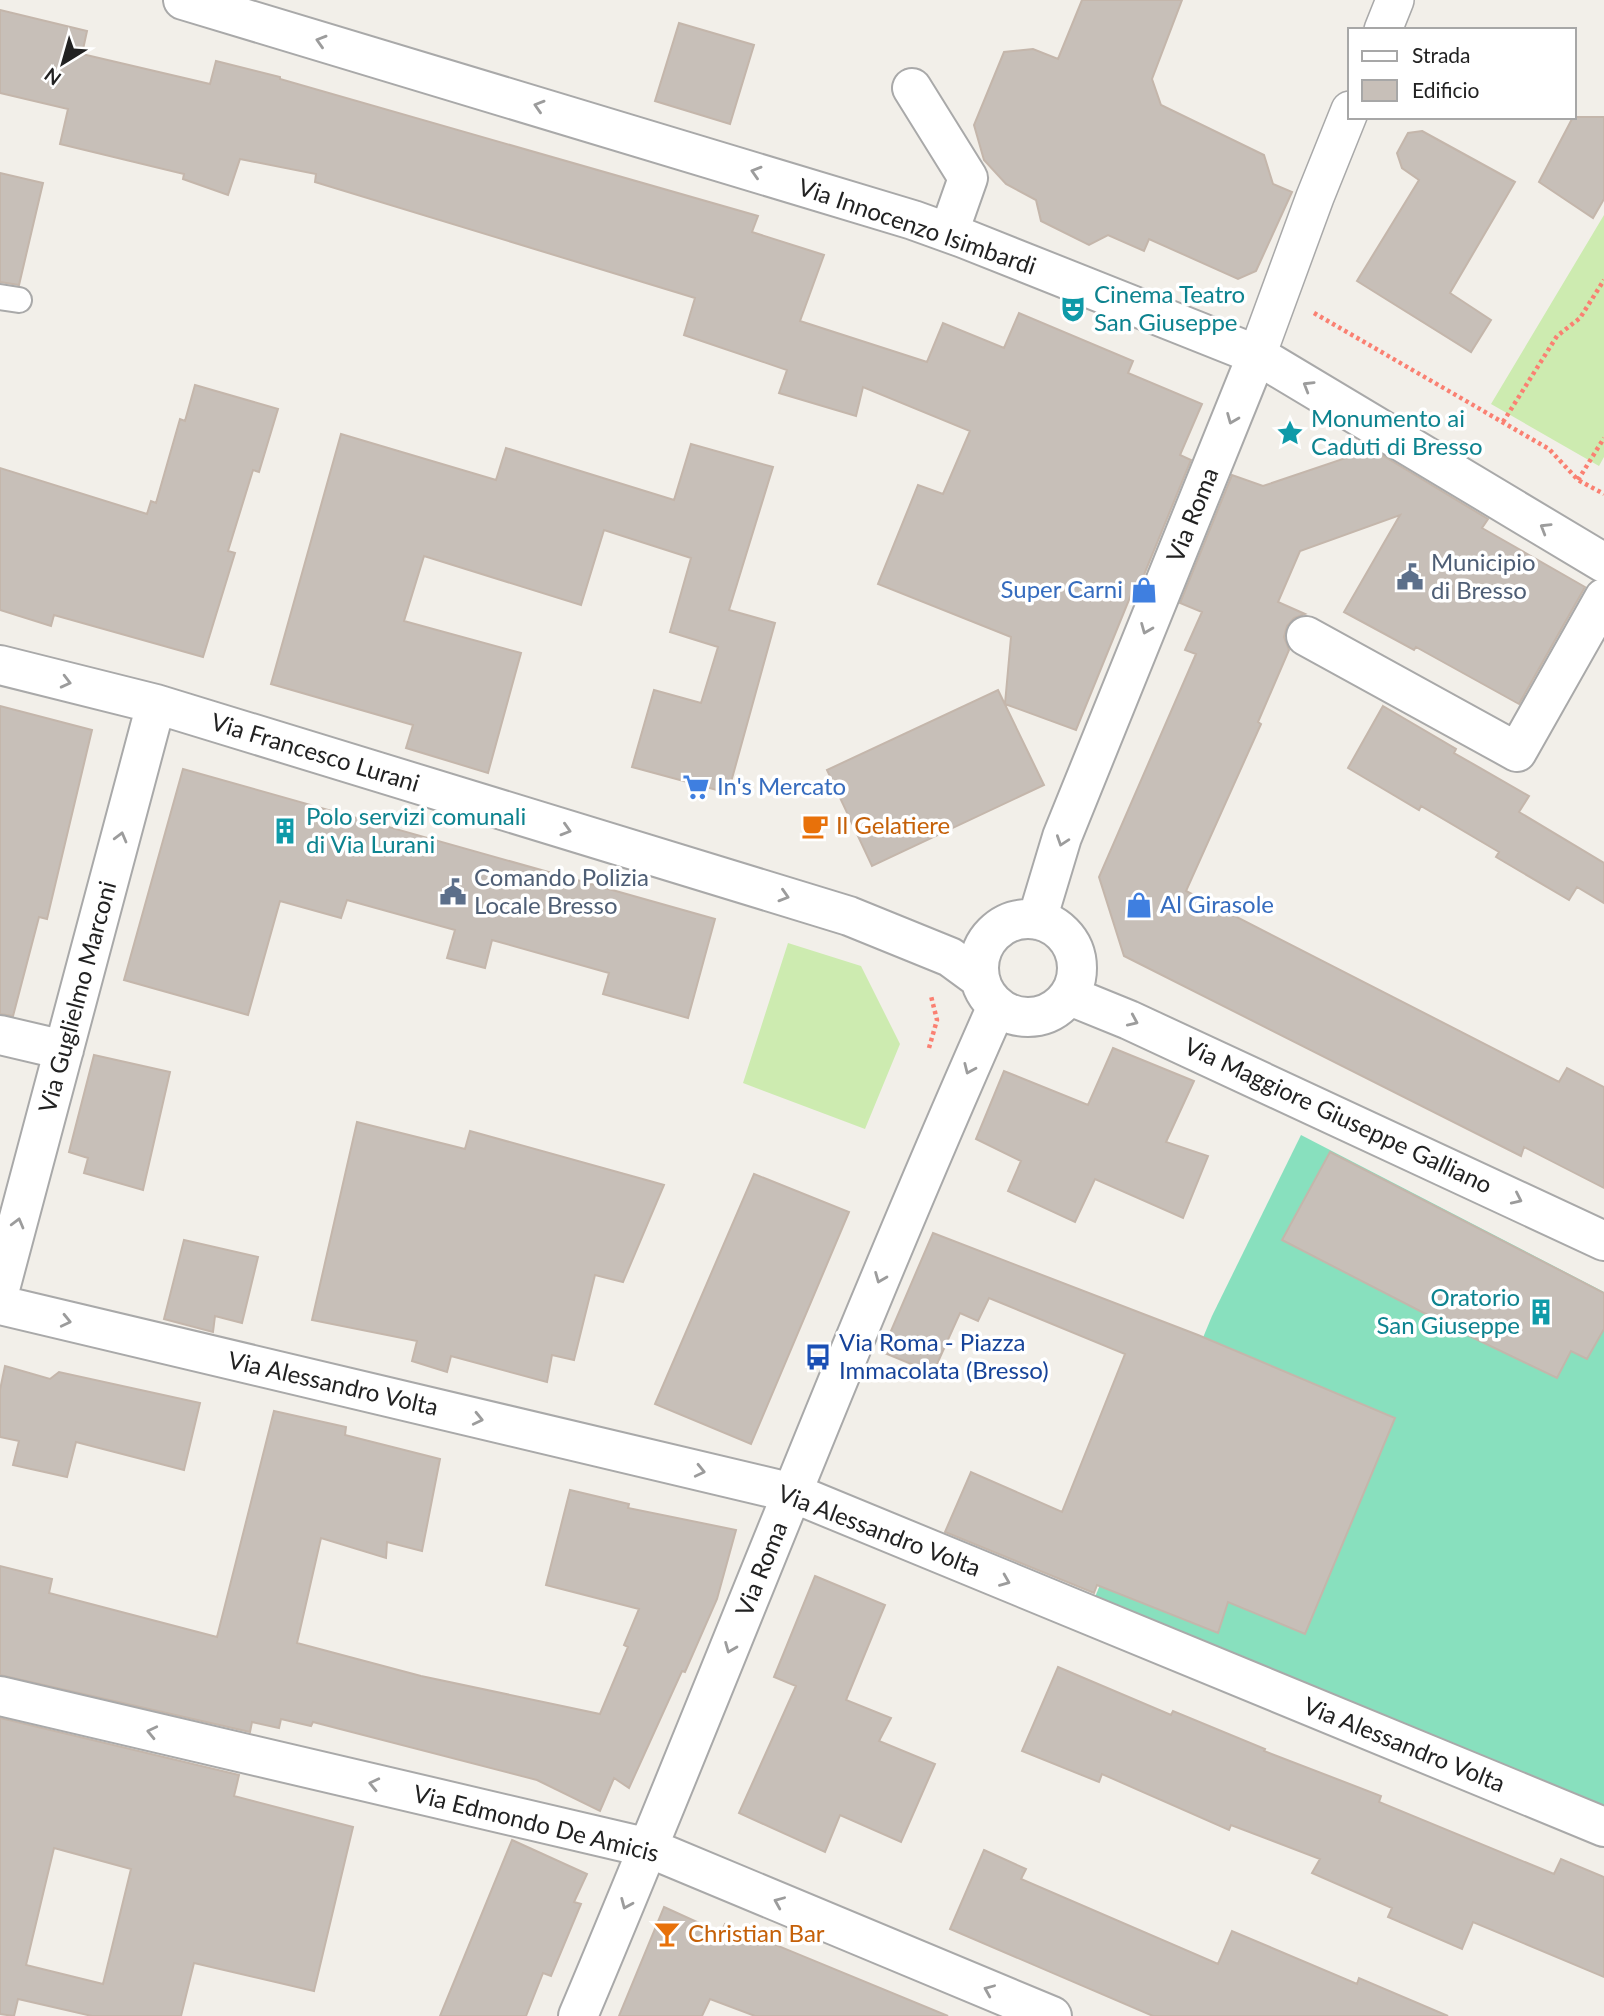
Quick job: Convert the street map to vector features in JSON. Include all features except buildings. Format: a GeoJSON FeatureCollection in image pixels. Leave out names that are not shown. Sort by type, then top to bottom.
{"type":"FeatureCollection","features":[{"type":"Feature","properties":{"kind":"street","name":"Via Innocenzo Isimbardi"},"geometry":{"type":"LineString","coordinates":[[183,0],[949,232],[1257,355],[1604,563]]}},
{"type":"Feature","properties":{"kind":"street"},"geometry":{"type":"LineString","coordinates":[[1383,28],[1395,0]]}},
{"type":"Feature","properties":{"kind":"street"},"geometry":{"type":"LineString","coordinates":[[912,88],[968,178],[949,232]]}},
{"type":"Feature","properties":{"kind":"street","name":"Via Roma"},"geometry":{"type":"LineString","coordinates":[[1037,920],[1062,837],[1257,355],[1348,115]]}},
{"type":"Feature","properties":{"kind":"street"},"geometry":{"type":"LineString","coordinates":[[1306,636],[1517,752],[1604,598]]}},
{"type":"Feature","properties":{"kind":"street","name":"Via Francesco Lurani"},"geometry":{"type":"LineString","coordinates":[[0,665],[156,704],[849,916],[950,957],[988,993]]}},
{"type":"Feature","properties":{"kind":"street","name":"Via Guglielmo Marconi"},"geometry":{"type":"LineString","coordinates":[[0,1289],[156,704]]}},
{"type":"Feature","properties":{"kind":"street"},"geometry":{"type":"LineString","coordinates":[[1020,920],[1037,920],[1052,925],[1064,935],[1073,948],[1077,964],[1076,981],[1070,996],[1058,1008],[1043,1015],[1027,1017],[1011,1014],[988,993],[979,963],[983,948],[1005,925],[1020,920]]}},
{"type":"Feature","properties":{"kind":"street","name":"Via Roma"},"geometry":{"type":"LineString","coordinates":[[578,2016],[900,1230],[988,993]]}},
{"type":"Feature","properties":{"kind":"street","name":"Via Maggiore Giuseppe Galliano"},"geometry":{"type":"LineString","coordinates":[[1070,996],[1129,1020],[1604,1241]]}},
{"type":"Feature","properties":{"kind":"street"},"geometry":{"type":"LineString","coordinates":[[0,1035],[64,1051]]}},
{"type":"Feature","properties":{"kind":"street","name":"Via Alessandro Volta"},"geometry":{"type":"LineString","coordinates":[[0,1305],[793,1493],[1604,1827]]}},
{"type":"Feature","properties":{"kind":"street","name":"Via Edmondo De Amicis"},"geometry":{"type":"LineString","coordinates":[[0,1696],[649,1848],[1052,2016]]}},
{"type":"Feature","properties":{"kind":"path"},"geometry":{"type":"LineString","coordinates":[[1503,422],[1557,336],[1580,318],[1604,280]]}},
{"type":"Feature","properties":{"kind":"path"},"geometry":{"type":"LineString","coordinates":[[1279,294],[1549,449],[1578,480],[1604,494]]}},
{"type":"Feature","properties":{"kind":"path"},"geometry":{"type":"LineString","coordinates":[[1578,480],[1604,438]]}},
{"type":"Feature","properties":{"kind":"path"},"geometry":{"type":"LineString","coordinates":[[925,1059],[937,1020],[932,998],[927,990]]}},
{"type":"Feature","properties":{"kind":"green space"},"geometry":{"type":"Polygon","coordinates":[[[1604,215],[1604,457],[1599,466],[1491,404],[1604,215]]]}},
{"type":"Feature","properties":{"kind":"green space"},"geometry":{"type":"Polygon","coordinates":[[[788,943],[861,966],[900,1044],[865,1129],[743,1083],[788,943]]]}},
{"type":"Feature","properties":{"kind":"green space"},"geometry":{"type":"Polygon","coordinates":[[[1301,1135],[1604,1292],[1604,1805],[1095,1597],[1212,1316],[1301,1135]]]}},
{"type":"Feature","properties":{"kind":"place","name":"Cinema Teatro San Giuseppe"},"geometry":{"type":"Point","coordinates":[1073,309]}},
{"type":"Feature","properties":{"kind":"place","name":"Monumento ai Caduti di Bresso"},"geometry":{"type":"Point","coordinates":[1290,433]}},
{"type":"Feature","properties":{"kind":"place","name":"Municipio di Bresso"},"geometry":{"type":"Point","coordinates":[1410,577]}},
{"type":"Feature","properties":{"kind":"place","name":"Super Carni"},"geometry":{"type":"Point","coordinates":[1144,590]}},
{"type":"Feature","properties":{"kind":"place","name":"In's Mercato"},"geometry":{"type":"Point","coordinates":[696,787]}},
{"type":"Feature","properties":{"kind":"place","name":"Il Gelatiere"},"geometry":{"type":"Point","coordinates":[815,826]}},
{"type":"Feature","properties":{"kind":"place","name":"Polo servizi comunali di Via Lurani"},"geometry":{"type":"Point","coordinates":[285,831]}},
{"type":"Feature","properties":{"kind":"place","name":"Comando Polizia Locale Bresso"},"geometry":{"type":"Point","coordinates":[453,892]}},
{"type":"Feature","properties":{"kind":"place","name":"Al Girasole"},"geometry":{"type":"Point","coordinates":[1139,905]}},
{"type":"Feature","properties":{"kind":"place","name":"Oratorio San Giuseppe"},"geometry":{"type":"Point","coordinates":[1541,1312]}},
{"type":"Feature","properties":{"kind":"place","name":"Via Roma - Piazza Immacolata (Bresso)"},"geometry":{"type":"Point","coordinates":[818,1357]}},
{"type":"Feature","properties":{"kind":"place","name":"Christian Bar"},"geometry":{"type":"Point","coordinates":[667,1934]}}]}
